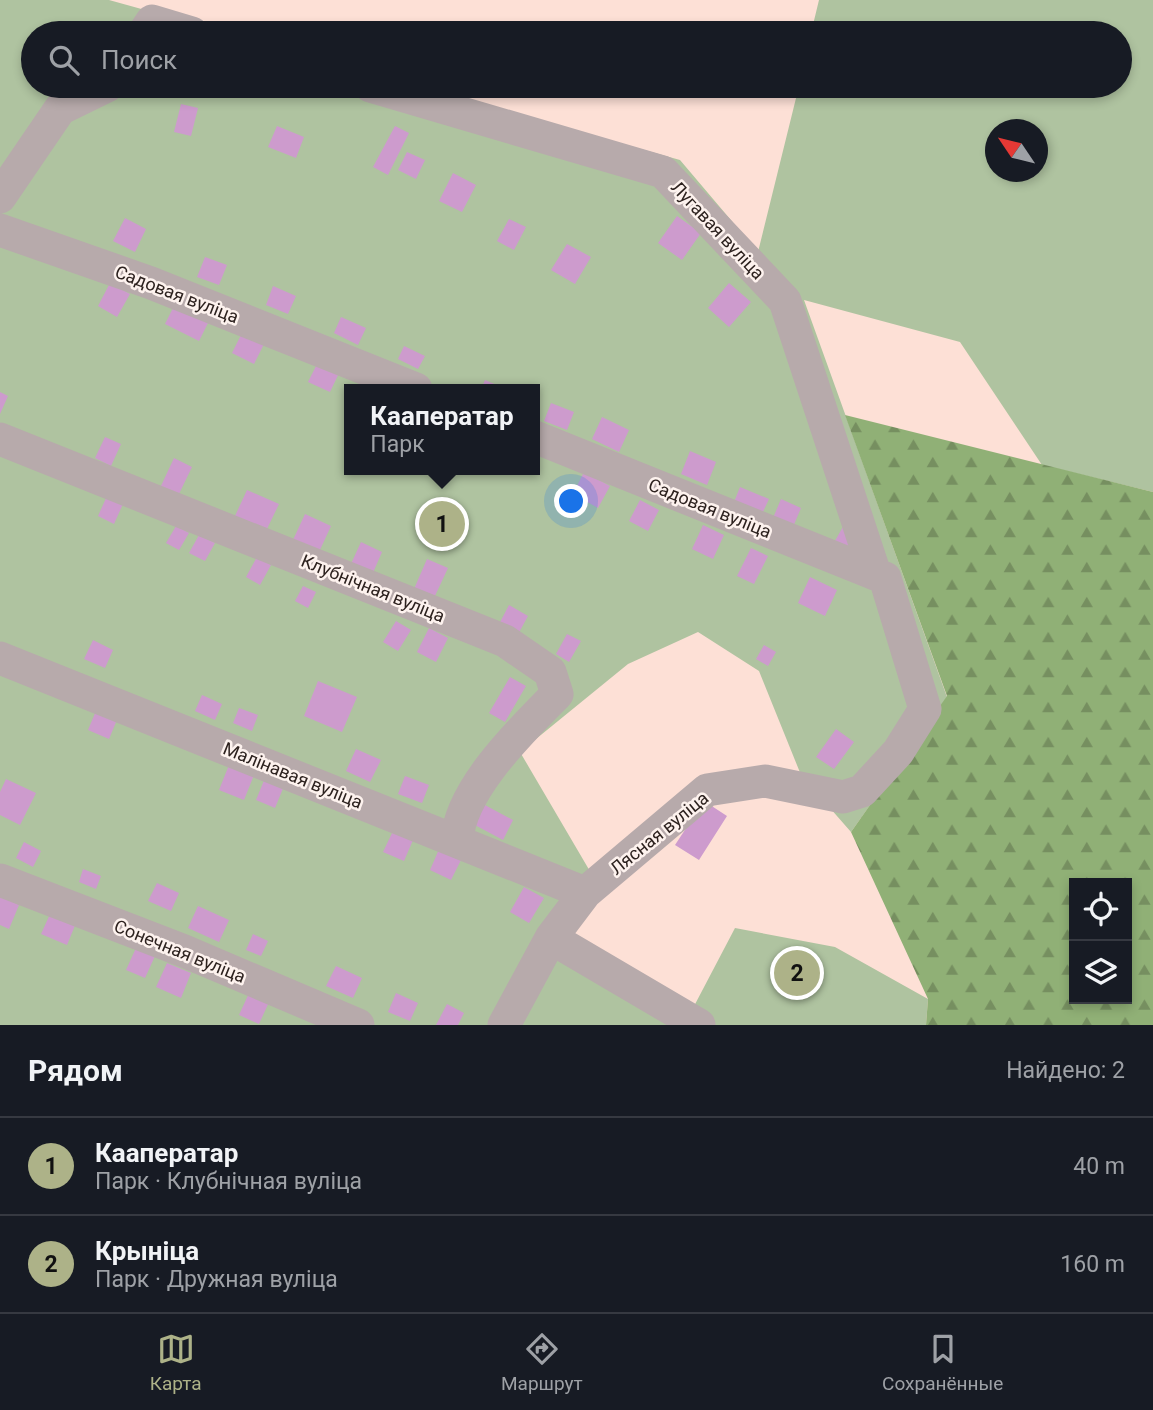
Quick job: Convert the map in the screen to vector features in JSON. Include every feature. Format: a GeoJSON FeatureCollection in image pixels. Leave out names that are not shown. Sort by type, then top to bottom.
{"type":"FeatureCollection","features":[{"type":"Feature","properties":{"kind":"street"},"geometry":{"type":"LineString","coordinates":[[0,197],[60,109],[82,98]]}},
{"type":"Feature","properties":{"kind":"street","name":"Лугавая вуліца"},"geometry":{"type":"LineString","coordinates":[[411,98],[663,172],[785,301],[880,576]]}},
{"type":"Feature","properties":{"kind":"street","name":"Садовая вуліца"},"geometry":{"type":"LineString","coordinates":[[0,230],[151,282],[404,384]]}},
{"type":"Feature","properties":{"kind":"street","name":"Клубнічная вуліца"},"geometry":{"type":"LineString","coordinates":[[0,439],[505,641],[550,672],[557,694],[513,739],[472,796],[458,822],[457,841]]}},
{"type":"Feature","properties":{"kind":"street","name":"Садовая вуліца"},"geometry":{"type":"LineString","coordinates":[[540,439],[880,576]]}},
{"type":"Feature","properties":{"kind":"street","name":"Лясная вуліца"},"geometry":{"type":"LineString","coordinates":[[503,1025],[551,938],[585,893],[707,790],[765,781],[843,797],[862,791],[898,752],[925,709],[880,576]]}},
{"type":"Feature","properties":{"kind":"street","name":"Малінавая вуліца"},"geometry":{"type":"LineString","coordinates":[[0,658],[585,893]]}},
{"type":"Feature","properties":{"kind":"street","name":"Сонечная вуліца"},"geometry":{"type":"LineString","coordinates":[[0,880],[184,951],[358,1025]]}},
{"type":"Feature","properties":{"kind":"street"},"geometry":{"type":"LineString","coordinates":[[551,938],[699,1025]]}},
{"type":"Feature","properties":{"kind":"green space"},"geometry":{"type":"Polygon","coordinates":[[[0,0],[109,0],[185,21],[21,21],[21,98],[459,98],[680,160],[758,252],[796,98],[1132,98],[1132,21],[814,21],[819,0],[1153,0],[1153,492],[1042,465],[960,342],[804,300],[947,697],[851,832],[801,775],[759,671],[698,632],[628,664],[520,752],[601,890],[561,942],[692,1010],[735,928],[835,947],[928,999],[926,1025],[0,1025],[0,0]]]}},
{"type":"Feature","properties":{"kind":"green space"},"geometry":{"type":"Polygon","coordinates":[[[845,415],[1153,492],[1153,1025],[926,1025],[928,999],[851,832],[947,696],[845,415]]]}},
{"type":"Feature","properties":{"kind":"building"},"geometry":{"type":"Polygon","coordinates":[[[181,104],[198,108],[191,136],[174,132],[181,104]]]}},
{"type":"Feature","properties":{"kind":"building"},"geometry":{"type":"Polygon","coordinates":[[[277,126],[304,137],[296,158],[268,147],[277,126]]]}},
{"type":"Feature","properties":{"kind":"building"},"geometry":{"type":"Polygon","coordinates":[[[395,126],[409,133],[388,175],[373,167],[395,126]]]}},
{"type":"Feature","properties":{"kind":"building"},"geometry":{"type":"Polygon","coordinates":[[[407,152],[425,160],[416,179],[398,170],[407,152]]]}},
{"type":"Feature","properties":{"kind":"building"},"geometry":{"type":"Polygon","coordinates":[[[453,173],[476,185],[462,212],[439,201],[453,173]]]}},
{"type":"Feature","properties":{"kind":"building"},"geometry":{"type":"Polygon","coordinates":[[[677,216],[701,233],[682,260],[658,243],[677,216]]]}},
{"type":"Feature","properties":{"kind":"building"},"geometry":{"type":"Polygon","coordinates":[[[125,218],[146,229],[135,252],[113,241],[125,218]]]}},
{"type":"Feature","properties":{"kind":"building"},"geometry":{"type":"Polygon","coordinates":[[[509,219],[526,227],[514,250],[497,241],[509,219]]]}},
{"type":"Feature","properties":{"kind":"building"},"geometry":{"type":"Polygon","coordinates":[[[567,244],[591,257],[575,284],[551,270],[567,244]]]}},
{"type":"Feature","properties":{"kind":"building"},"geometry":{"type":"Polygon","coordinates":[[[205,257],[227,265],[219,285],[197,277],[205,257]]]}},
{"type":"Feature","properties":{"kind":"building"},"geometry":{"type":"Polygon","coordinates":[[[110,283],[130,294],[117,317],[98,306],[110,283]]]}},
{"type":"Feature","properties":{"kind":"building"},"geometry":{"type":"Polygon","coordinates":[[[729,283],[751,302],[729,327],[708,308],[729,283]]]}},
{"type":"Feature","properties":{"kind":"building"},"geometry":{"type":"Polygon","coordinates":[[[273,286],[296,296],[288,314],[266,305],[273,286]]]}},
{"type":"Feature","properties":{"kind":"building"},"geometry":{"type":"Polygon","coordinates":[[[175,304],[209,321],[199,341],[165,324],[175,304]]]}},
{"type":"Feature","properties":{"kind":"building"},"geometry":{"type":"Polygon","coordinates":[[[341,317],[366,328],[358,345],[334,333],[341,317]]]}},
{"type":"Feature","properties":{"kind":"building"},"geometry":{"type":"Polygon","coordinates":[[[242,333],[264,344],[254,364],[232,353],[242,333]]]}},
{"type":"Feature","properties":{"kind":"building"},"geometry":{"type":"Polygon","coordinates":[[[404,346],[425,356],[418,369],[398,359],[404,346]]]}},
{"type":"Feature","properties":{"kind":"building"},"geometry":{"type":"Polygon","coordinates":[[[320,358],[341,369],[330,392],[308,382],[320,358]]]}},
{"type":"Feature","properties":{"kind":"building"},"geometry":{"type":"Polygon","coordinates":[[[0,392],[8,396],[0,414],[0,392]]]}},
{"type":"Feature","properties":{"kind":"building"},"geometry":{"type":"Polygon","coordinates":[[[551,403],[574,412],[567,430],[544,421],[551,403]]]}},
{"type":"Feature","properties":{"kind":"building"},"geometry":{"type":"Polygon","coordinates":[[[602,417],[629,430],[619,452],[592,439],[602,417]]]}},
{"type":"Feature","properties":{"kind":"building"},"geometry":{"type":"Polygon","coordinates":[[[105,437],[121,444],[111,466],[95,458],[105,437]]]}},
{"type":"Feature","properties":{"kind":"building"},"geometry":{"type":"Polygon","coordinates":[[[690,451],[716,462],[707,485],[681,474],[690,451]]]}},
{"type":"Feature","properties":{"kind":"building"},"geometry":{"type":"Polygon","coordinates":[[[174,458],[192,467],[178,496],[160,488],[174,458]]]}},
{"type":"Feature","properties":{"kind":"building"},"geometry":{"type":"Polygon","coordinates":[[[584,472],[610,486],[598,508],[573,494],[584,472]]]}},
{"type":"Feature","properties":{"kind":"building"},"geometry":{"type":"Polygon","coordinates":[[[740,487],[769,499],[762,514],[734,502],[740,487]]]}},
{"type":"Feature","properties":{"kind":"building"},"geometry":{"type":"Polygon","coordinates":[[[247,490],[279,504],[266,531],[235,516],[247,490]]]}},
{"type":"Feature","properties":{"kind":"building"},"geometry":{"type":"Polygon","coordinates":[[[107,496],[123,504],[114,524],[98,516],[107,496]]]}},
{"type":"Feature","properties":{"kind":"building"},"geometry":{"type":"Polygon","coordinates":[[[781,499],[801,508],[793,527],[773,518],[781,499]]]}},
{"type":"Feature","properties":{"kind":"building"},"geometry":{"type":"Polygon","coordinates":[[[640,500],[659,510],[648,531],[629,521],[640,500]]]}},
{"type":"Feature","properties":{"kind":"building"},"geometry":{"type":"Polygon","coordinates":[[[305,514],[331,526],[319,552],[293,540],[305,514]]]}},
{"type":"Feature","properties":{"kind":"building"},"geometry":{"type":"Polygon","coordinates":[[[703,525],[724,535],[713,559],[692,549],[703,525]]]}},
{"type":"Feature","properties":{"kind":"building"},"geometry":{"type":"Polygon","coordinates":[[[844,525],[859,533],[848,554],[832,546],[844,525]]]}},
{"type":"Feature","properties":{"kind":"building"},"geometry":{"type":"Polygon","coordinates":[[[176,526],[189,533],[179,550],[166,543],[176,526]]]}},
{"type":"Feature","properties":{"kind":"building"},"geometry":{"type":"Polygon","coordinates":[[[199,535],[215,543],[205,561],[189,553],[199,535]]]}},
{"type":"Feature","properties":{"kind":"building"},"geometry":{"type":"Polygon","coordinates":[[[361,542],[382,552],[372,575],[350,566],[361,542]]]}},
{"type":"Feature","properties":{"kind":"building"},"geometry":{"type":"Polygon","coordinates":[[[751,548],[768,556],[754,584],[737,576],[751,548]]]}},
{"type":"Feature","properties":{"kind":"building"},"geometry":{"type":"Polygon","coordinates":[[[257,557],[271,565],[260,585],[246,577],[257,557]]]}},
{"type":"Feature","properties":{"kind":"building"},"geometry":{"type":"Polygon","coordinates":[[[427,559],[448,568],[434,598],[414,589],[427,559]]]}},
{"type":"Feature","properties":{"kind":"building"},"geometry":{"type":"Polygon","coordinates":[[[810,577],[837,590],[825,616],[798,603],[810,577]]]}},
{"type":"Feature","properties":{"kind":"building"},"geometry":{"type":"Polygon","coordinates":[[[303,586],[316,592],[308,608],[295,601],[303,586]]]}},
{"type":"Feature","properties":{"kind":"building"},"geometry":{"type":"Polygon","coordinates":[[[509,605],[528,616],[516,638],[497,628],[509,605]]]}},
{"type":"Feature","properties":{"kind":"building"},"geometry":{"type":"Polygon","coordinates":[[[396,621],[411,630],[398,651],[383,642],[396,621]]]}},
{"type":"Feature","properties":{"kind":"building"},"geometry":{"type":"Polygon","coordinates":[[[429,628],[448,638],[436,662],[417,652],[429,628]]]}},
{"type":"Feature","properties":{"kind":"building"},"geometry":{"type":"Polygon","coordinates":[[[567,634],[581,641],[569,662],[556,654],[567,634]]]}},
{"type":"Feature","properties":{"kind":"building"},"geometry":{"type":"Polygon","coordinates":[[[93,640],[113,650],[105,668],[84,659],[93,640]]]}},
{"type":"Feature","properties":{"kind":"building"},"geometry":{"type":"Polygon","coordinates":[[[764,645],[776,652],[768,666],[756,659],[764,645]]]}},
{"type":"Feature","properties":{"kind":"building"},"geometry":{"type":"Polygon","coordinates":[[[510,677],[526,686],[505,722],[489,713],[510,677]]]}},
{"type":"Feature","properties":{"kind":"building"},"geometry":{"type":"Polygon","coordinates":[[[318,681],[357,697],[342,732],[304,716],[318,681]]]}},
{"type":"Feature","properties":{"kind":"building"},"geometry":{"type":"Polygon","coordinates":[[[202,695],[222,704],[215,720],[195,711],[202,695]]]}},
{"type":"Feature","properties":{"kind":"building"},"geometry":{"type":"Polygon","coordinates":[[[98,706],[119,715],[109,739],[88,730],[98,706]]]}},
{"type":"Feature","properties":{"kind":"building"},"geometry":{"type":"Polygon","coordinates":[[[239,708],[258,715],[252,731],[233,723],[239,708]]]}},
{"type":"Feature","properties":{"kind":"building"},"geometry":{"type":"Polygon","coordinates":[[[836,729],[854,742],[834,769],[816,757],[836,729]]]}},
{"type":"Feature","properties":{"kind":"building"},"geometry":{"type":"Polygon","coordinates":[[[356,749],[381,760],[370,782],[346,771],[356,749]]]}},
{"type":"Feature","properties":{"kind":"building"},"geometry":{"type":"Polygon","coordinates":[[[231,760],[256,770],[244,800],[219,790],[231,760]]]}},
{"type":"Feature","properties":{"kind":"building"},"geometry":{"type":"Polygon","coordinates":[[[405,776],[429,785],[422,803],[398,794],[405,776]]]}},
{"type":"Feature","properties":{"kind":"building"},"geometry":{"type":"Polygon","coordinates":[[[265,778],[284,786],[275,808],[256,800],[265,778]]]}},
{"type":"Feature","properties":{"kind":"building"},"geometry":{"type":"Polygon","coordinates":[[[6,779],[36,793],[20,825],[0,815],[0,792],[6,779]]]}},
{"type":"Feature","properties":{"kind":"building"},"geometry":{"type":"Polygon","coordinates":[[[704,801],[727,816],[699,860],[675,845],[704,801]]]}},
{"type":"Feature","properties":{"kind":"building"},"geometry":{"type":"Polygon","coordinates":[[[483,804],[513,820],[503,840],[473,824],[483,804]]]}},
{"type":"Feature","properties":{"kind":"building"},"geometry":{"type":"Polygon","coordinates":[[[393,831],[413,840],[404,861],[383,852],[393,831]]]}},
{"type":"Feature","properties":{"kind":"building"},"geometry":{"type":"Polygon","coordinates":[[[24,842],[41,851],[33,867],[16,858],[24,842]]]}},
{"type":"Feature","properties":{"kind":"building"},"geometry":{"type":"Polygon","coordinates":[[[440,847],[462,858],[451,880],[430,870],[440,847]]]}},
{"type":"Feature","properties":{"kind":"building"},"geometry":{"type":"Polygon","coordinates":[[[83,869],[101,876],[96,889],[79,882],[83,869]]]}},
{"type":"Feature","properties":{"kind":"building"},"geometry":{"type":"Polygon","coordinates":[[[157,883],[179,893],[171,911],[148,901],[157,883]]]}},
{"type":"Feature","properties":{"kind":"building"},"geometry":{"type":"Polygon","coordinates":[[[524,887],[544,898],[529,923],[510,912],[524,887]]]}},
{"type":"Feature","properties":{"kind":"building"},"geometry":{"type":"Polygon","coordinates":[[[0,896],[19,905],[9,929],[0,925],[0,896]]]}},
{"type":"Feature","properties":{"kind":"building"},"geometry":{"type":"Polygon","coordinates":[[[198,906],[229,920],[219,942],[188,928],[198,906]]]}},
{"type":"Feature","properties":{"kind":"building"},"geometry":{"type":"Polygon","coordinates":[[[51,912],[76,923],[67,945],[41,934],[51,912]]]}},
{"type":"Feature","properties":{"kind":"building"},"geometry":{"type":"Polygon","coordinates":[[[253,934],[268,941],[261,956],[246,950],[253,934]]]}},
{"type":"Feature","properties":{"kind":"building"},"geometry":{"type":"Polygon","coordinates":[[[136,948],[155,956],[145,978],[126,970],[136,948]]]}},
{"type":"Feature","properties":{"kind":"building"},"geometry":{"type":"Polygon","coordinates":[[[167,963],[191,973],[181,998],[156,987],[167,963]]]}},
{"type":"Feature","properties":{"kind":"building"},"geometry":{"type":"Polygon","coordinates":[[[336,966],[362,978],[353,998],[326,986],[336,966]]]}},
{"type":"Feature","properties":{"kind":"building"},"geometry":{"type":"Polygon","coordinates":[[[250,991],[270,1000],[259,1024],[239,1015],[250,991]]]}},
{"type":"Feature","properties":{"kind":"building"},"geometry":{"type":"Polygon","coordinates":[[[396,993],[418,1003],[410,1021],[388,1012],[396,993]]]}},
{"type":"Feature","properties":{"kind":"building"},"geometry":{"type":"Polygon","coordinates":[[[447,1004],[464,1013],[458,1025],[436,1025],[447,1004]]]}},
{"type":"Feature","properties":{"kind":"place","name":"Кааператар"},"geometry":{"type":"Point","coordinates":[442,524]}},
{"type":"Feature","properties":{"kind":"place","name":"Крыніца"},"geometry":{"type":"Point","coordinates":[797,973]}}]}
